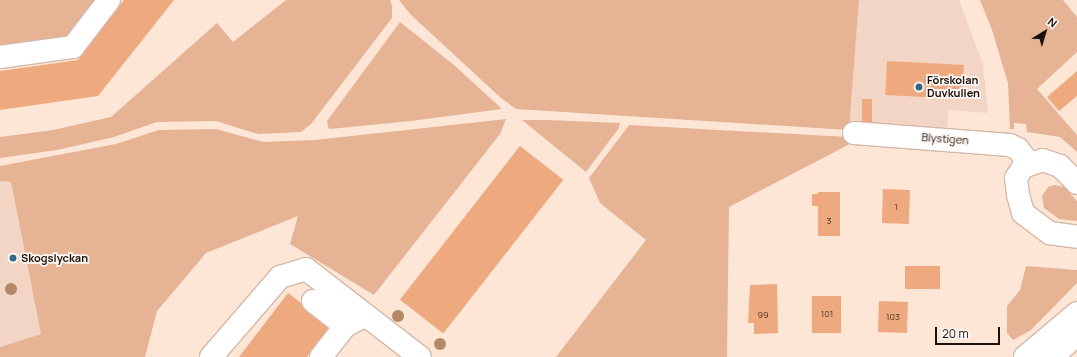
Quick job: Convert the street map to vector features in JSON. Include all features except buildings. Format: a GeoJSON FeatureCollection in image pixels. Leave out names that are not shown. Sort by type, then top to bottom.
{"type":"FeatureCollection","features":[{"type":"Feature","properties":{"kind":"street"},"geometry":{"type":"LineString","coordinates":[[0,57],[73,47],[109,0]]}},
{"type":"Feature","properties":{"kind":"street","name":"Blystigen"},"geometry":{"type":"LineString","coordinates":[[854,133],[1010,145],[1018,149],[1029,163]]}},
{"type":"Feature","properties":{"kind":"street"},"geometry":{"type":"LineString","coordinates":[[1077,183],[1060,166],[1051,161],[1029,163],[1016,178],[1018,196],[1023,213],[1050,233],[1077,237]]}},
{"type":"Feature","properties":{"kind":"street"},"geometry":{"type":"LineString","coordinates":[[211,357],[280,276],[306,269],[420,357]]}},
{"type":"Feature","properties":{"kind":"street"},"geometry":{"type":"LineString","coordinates":[[313,301],[345,326]]}},
{"type":"Feature","properties":{"kind":"street"},"geometry":{"type":"LineString","coordinates":[[1025,357],[1077,313]]}},
{"type":"Feature","properties":{"kind":"street"},"geometry":{"type":"LineString","coordinates":[[321,357],[345,326],[365,316]]}},
{"type":"Feature","properties":{"kind":"street"},"geometry":{"type":"LineString","coordinates":[[1053,357],[1077,334]]}},
{"type":"Feature","properties":{"kind":"shaded area"},"geometry":{"type":"Polygon","coordinates":[[[0,0],[98,0],[70,38],[0,50],[0,0]]]}},
{"type":"Feature","properties":{"kind":"shaded area"},"geometry":{"type":"Polygon","coordinates":[[[286,0],[390,0],[392,6],[392,18],[311,124],[301,132],[258,134],[216,121],[157,122],[114,137],[57,150],[0,158],[0,137],[53,130],[111,117],[217,23],[233,42],[286,0]]]}},
{"type":"Feature","properties":{"kind":"shaded area"},"geometry":{"type":"Polygon","coordinates":[[[399,0],[859,0],[849,130],[516,109],[501,98],[411,15],[399,0]]]}},
{"type":"Feature","properties":{"kind":"shaded area","name":"Förskolan Duvkullen"},"geometry":{"type":"Polygon","coordinates":[[[859,0],[959,0],[983,64],[988,113],[948,110],[947,133],[849,130],[859,0]]]}},
{"type":"Feature","properties":{"kind":"shaded area"},"geometry":{"type":"Polygon","coordinates":[[[980,0],[1063,0],[1077,17],[1077,52],[1037,89],[1077,135],[1077,152],[1060,137],[1027,132],[1026,124],[1014,123],[1014,129],[1010,129],[1008,83],[992,30],[980,0]]]}},
{"type":"Feature","properties":{"kind":"shaded area"},"geometry":{"type":"Polygon","coordinates":[[[400,22],[454,65],[502,109],[411,121],[330,129],[327,121],[400,22]]]}},
{"type":"Feature","properties":{"kind":"shaded area"},"geometry":{"type":"Polygon","coordinates":[[[506,119],[500,134],[374,295],[290,244],[298,216],[206,253],[157,311],[145,357],[0,357],[0,347],[41,334],[11,182],[0,181],[0,166],[116,144],[159,130],[216,129],[263,142],[315,140],[506,119]]]}},
{"type":"Feature","properties":{"kind":"shaded area"},"geometry":{"type":"Polygon","coordinates":[[[522,120],[620,123],[619,128],[586,172],[522,120]]]}},
{"type":"Feature","properties":{"kind":"shaded area"},"geometry":{"type":"Polygon","coordinates":[[[629,125],[848,137],[848,145],[729,207],[727,357],[556,357],[646,240],[600,203],[589,178],[629,125]]]}},
{"type":"Feature","properties":{"kind":"shaded area","name":"Skogslyckan"},"geometry":{"type":"Polygon","coordinates":[[[0,181],[11,182],[41,334],[0,347],[0,181]]]}},
{"type":"Feature","properties":{"kind":"shaded area"},"geometry":{"type":"Polygon","coordinates":[[[1054,185],[1064,187],[1077,201],[1077,221],[1059,219],[1044,208],[1042,196],[1048,187],[1054,185]]]}},
{"type":"Feature","properties":{"kind":"shaded area"},"geometry":{"type":"Polygon","coordinates":[[[1026,266],[1077,270],[1077,283],[1031,330],[1013,340],[1007,333],[1007,306],[1020,290],[1026,266]]]}},
{"type":"Feature","properties":{"kind":"place","name":"Förskolan Duvkullen"},"geometry":{"type":"Point","coordinates":[919,87]}},
{"type":"Feature","properties":{"kind":"place","name":"Skogslyckan"},"geometry":{"type":"Point","coordinates":[13,258]}}]}
